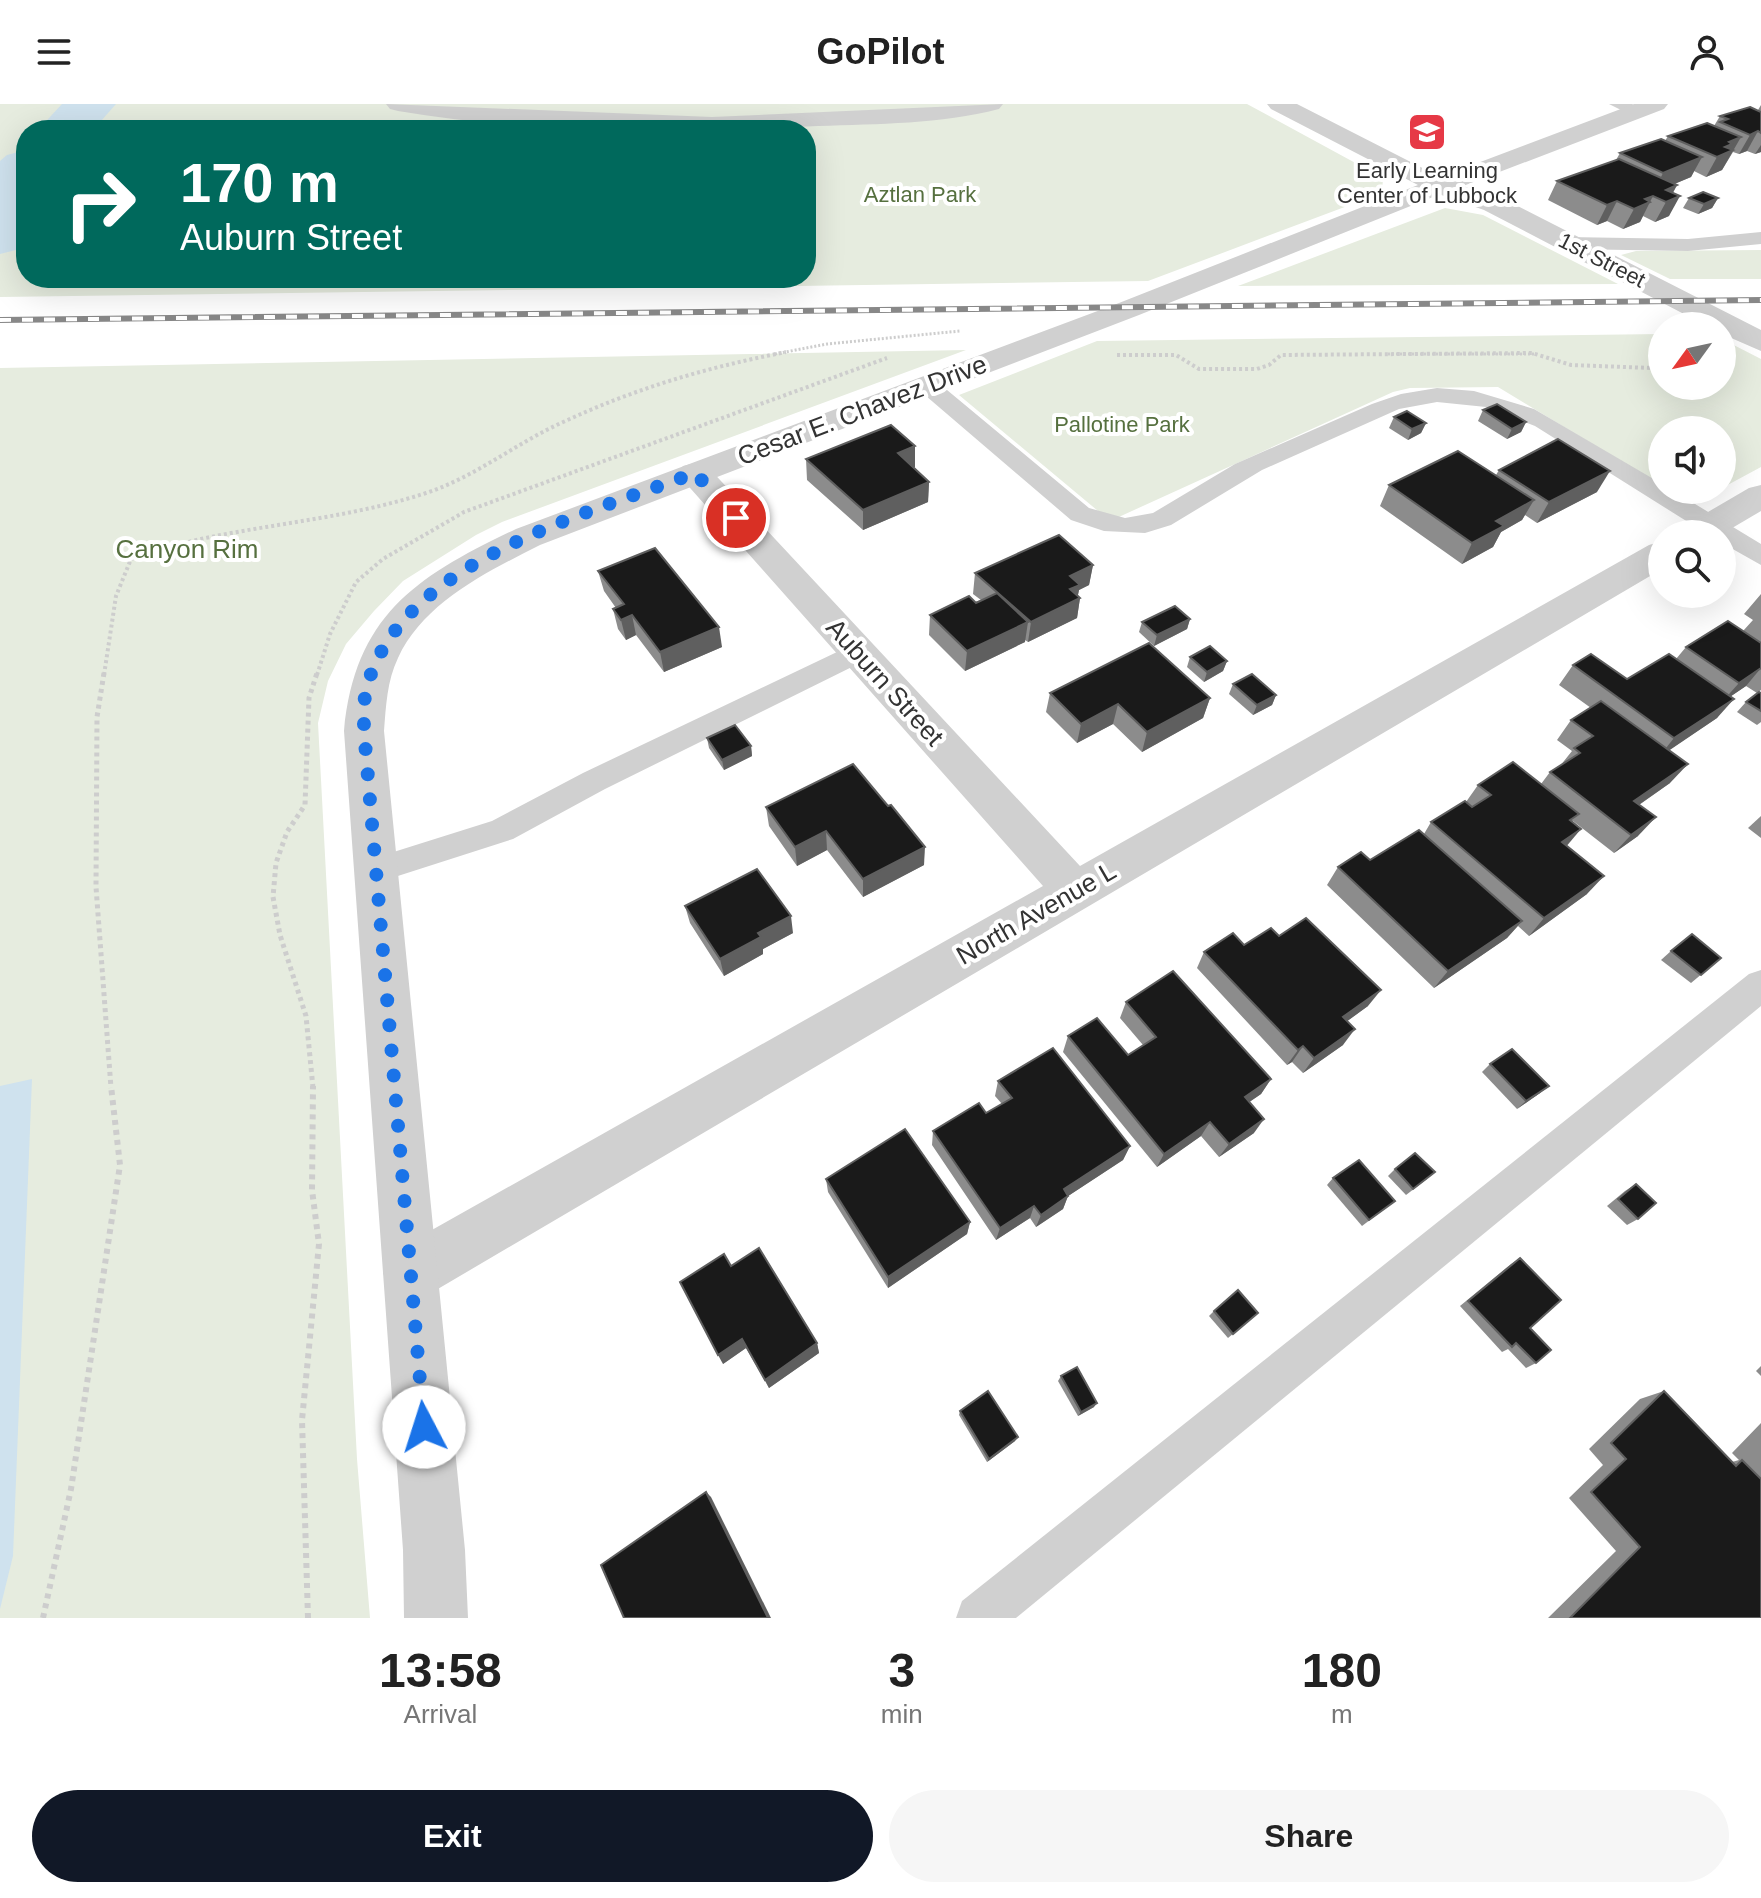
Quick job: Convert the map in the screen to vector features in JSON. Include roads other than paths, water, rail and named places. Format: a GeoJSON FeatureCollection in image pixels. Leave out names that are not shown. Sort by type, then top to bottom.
{"type":"FeatureCollection","features":[{"type":"Feature","properties":{"kind":"street"},"geometry":{"type":"LineString","coordinates":[[398,104],[463,115],[601,120]]}},
{"type":"Feature","properties":{"kind":"street"},"geometry":{"type":"LineString","coordinates":[[801,120],[935,114],[991,104]]}},
{"type":"Feature","properties":{"kind":"street"},"geometry":{"type":"LineString","coordinates":[[1279,104],[1439,186]]}},
{"type":"Feature","properties":{"kind":"street","name":"Cesar E. Chavez Drive"},"geometry":{"type":"LineString","coordinates":[[436,1618],[434,1550],[364,700],[376,662],[401,622],[420,601],[441,585],[502,549],[1637,107]]}},
{"type":"Feature","properties":{"kind":"street","name":"1st Street"},"geometry":{"type":"LineString","coordinates":[[1439,186],[1493,204],[1761,342]]}},
{"type":"Feature","properties":{"kind":"street","name":"Auburn Street"},"geometry":{"type":"LineString","coordinates":[[695,473],[1075,891]]}},
{"type":"Feature","properties":{"kind":"street"},"geometry":{"type":"LineString","coordinates":[[1720,520],[1761,496]]}},
{"type":"Feature","properties":{"kind":"street","name":"North Avenue L"},"geometry":{"type":"LineString","coordinates":[[411,1273],[1648,561]]}},
{"type":"Feature","properties":{"kind":"lane"},"geometry":{"type":"LineString","coordinates":[[1567,243],[1688,245],[1761,238]]}},
{"type":"Feature","properties":{"kind":"lane"},"geometry":{"type":"LineString","coordinates":[[927,385],[1080,514],[1110,526],[1141,527],[1170,518],[1236,474],[1401,401],[1453,395],[1515,408],[1543,421],[1691,520]]}},
{"type":"Feature","properties":{"kind":"lane"},"geometry":{"type":"LineString","coordinates":[[1736,544],[1761,556]]}},
{"type":"Feature","properties":{"kind":"lane"},"geometry":{"type":"LineString","coordinates":[[376,870],[502,830],[594,781],[858,652]]}},
{"type":"Feature","properties":{"kind":"lane"},"geometry":{"type":"LineString","coordinates":[[979,1618],[1761,985]]}},
{"type":"Feature","properties":{"kind":"water"},"geometry":{"type":"Polygon","coordinates":[[[32,1079],[13,1556],[0,1609],[0,1086],[32,1079]]]}},
{"type":"Feature","properties":{"kind":"waterway"},"geometry":{"type":"LineString","coordinates":[[74,120],[91,104]]}},
{"type":"Feature","properties":{"kind":"waterway"},"geometry":{"type":"LineString","coordinates":[[0,237],[16,176]]}},
{"type":"Feature","properties":{"kind":"railway"},"geometry":{"type":"LineString","coordinates":[[0,320],[1761,300]]}},
{"type":"Feature","properties":{"kind":"place","name":"Early Learning Center of Lubbock"},"geometry":{"type":"Point","coordinates":[1427,132]}},
{"type":"Feature","properties":{"kind":"park label","name":"Aztlan Park"},"geometry":{"type":"Point","coordinates":[920,194]}},
{"type":"Feature","properties":{"kind":"park label","name":"Pallotine Park"},"geometry":{"type":"Point","coordinates":[1122,424]}},
{"type":"Feature","properties":{"kind":"park label","name":"Canyon Rim"},"geometry":{"type":"Point","coordinates":[187,549]}}]}
